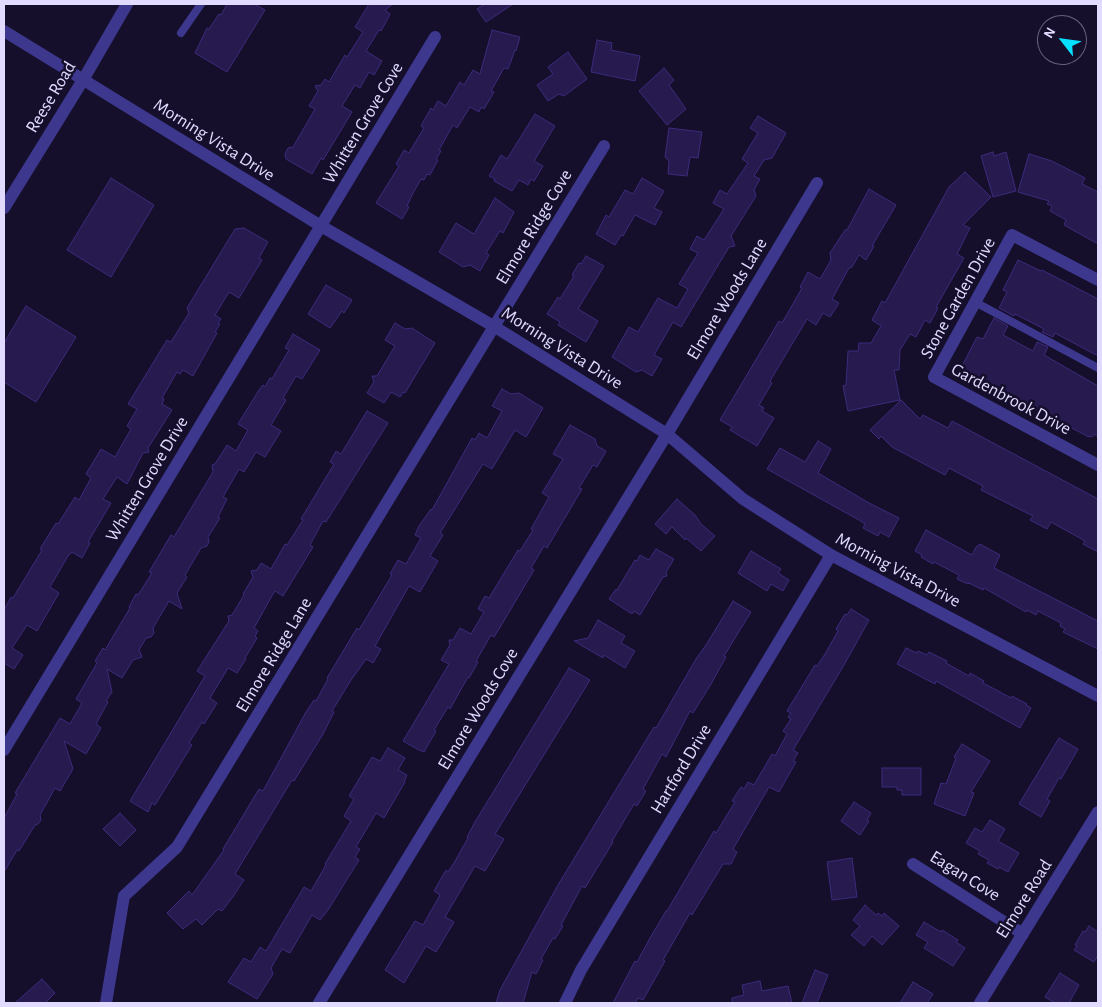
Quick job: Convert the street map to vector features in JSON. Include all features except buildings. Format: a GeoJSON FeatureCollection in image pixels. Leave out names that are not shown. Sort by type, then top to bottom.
{"type":"FeatureCollection","features":[{"type":"Feature","properties":{"kind":"street","name":"Reese Road"},"geometry":{"type":"LineString","coordinates":[[4,208],[83,80],[127,4]]}},
{"type":"Feature","properties":{"kind":"street","name":"Morning Vista Drive"},"geometry":{"type":"LineString","coordinates":[[4,32],[321,226],[495,327],[667,434],[743,499],[831,556],[1098,696]]}},
{"type":"Feature","properties":{"kind":"street","name":"Whitten Grove Cove"},"geometry":{"type":"LineString","coordinates":[[321,226],[435,38]]}},
{"type":"Feature","properties":{"kind":"street","name":"Elmore Ridge Cove"},"geometry":{"type":"LineString","coordinates":[[495,327],[604,146]]}},
{"type":"Feature","properties":{"kind":"street","name":"Elmore Woods Lane"},"geometry":{"type":"LineString","coordinates":[[667,434],[817,183]]}},
{"type":"Feature","properties":{"kind":"street","name":"Whitten Grove Drive"},"geometry":{"type":"LineString","coordinates":[[4,750],[321,226]]}},
{"type":"Feature","properties":{"kind":"street","name":"Stone Garden Drive"},"geometry":{"type":"LineString","coordinates":[[934,377],[1012,235],[1098,280]]}},
{"type":"Feature","properties":{"kind":"street","name":"Elmore Ridge Lane"},"geometry":{"type":"LineString","coordinates":[[106,1003],[124,896],[177,847],[495,327]]}},
{"type":"Feature","properties":{"kind":"street","name":"Gardenbrook Drive"},"geometry":{"type":"LineString","coordinates":[[934,377],[1098,466]]}},
{"type":"Feature","properties":{"kind":"street","name":"Elmore Woods Cove"},"geometry":{"type":"LineString","coordinates":[[319,1003],[667,434]]}},
{"type":"Feature","properties":{"kind":"street","name":"Hartford Drive"},"geometry":{"type":"LineString","coordinates":[[565,1003],[581,970],[831,556]]}},
{"type":"Feature","properties":{"kind":"street","name":"Elmore Road"},"geometry":{"type":"LineString","coordinates":[[980,1003],[1098,812]]}},
{"type":"Feature","properties":{"kind":"street","name":"Eagan Cove"},"geometry":{"type":"LineString","coordinates":[[913,864],[1023,934]]}},
{"type":"Feature","properties":{"kind":"lane"},"geometry":{"type":"LineString","coordinates":[[181,33],[200,4]]}},
{"type":"Feature","properties":{"kind":"lane"},"geometry":{"type":"LineString","coordinates":[[975,302],[1098,368]]}}]}
